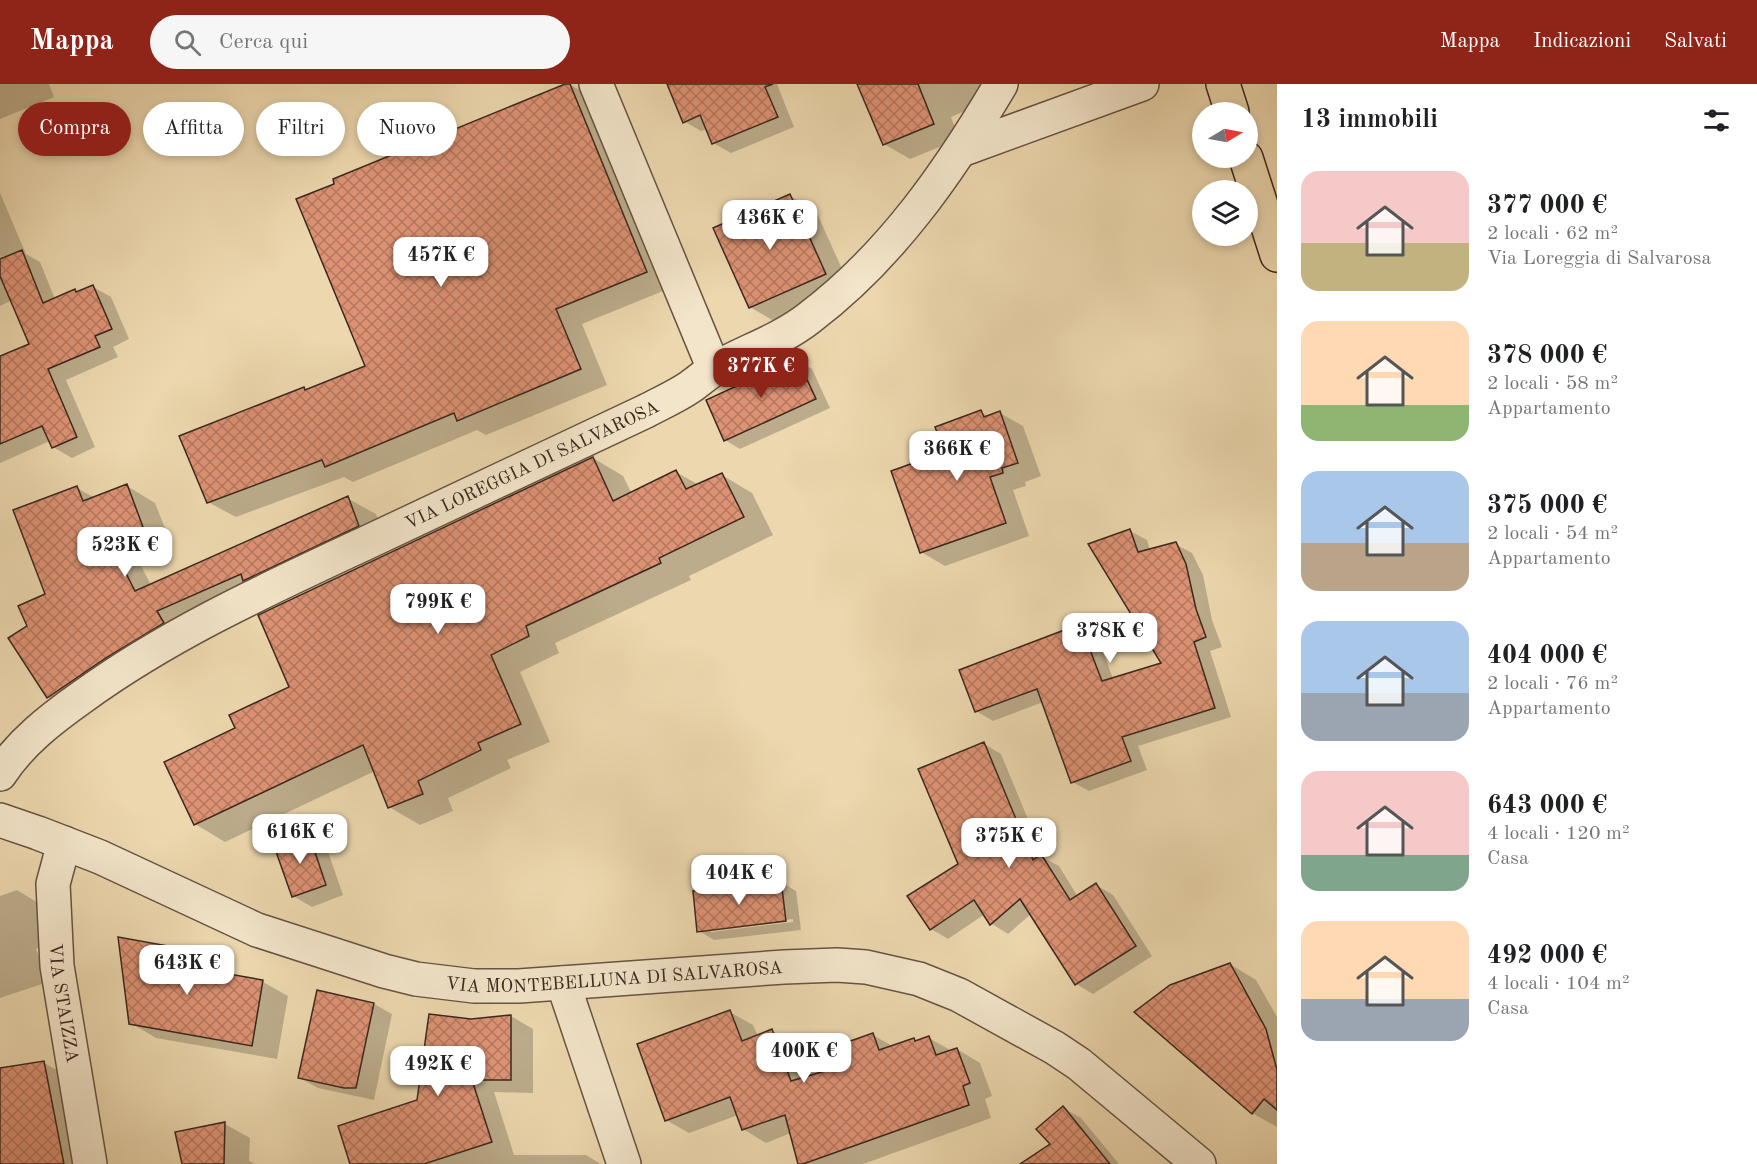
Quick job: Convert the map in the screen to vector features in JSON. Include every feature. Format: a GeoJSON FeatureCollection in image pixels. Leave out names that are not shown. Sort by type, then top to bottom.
{"type":"FeatureCollection","features":[{"type":"Feature","properties":{"kind":"main road"},"geometry":{"type":"LineString","coordinates":[[1223,84],[1229,102]]}},
{"type":"Feature","properties":{"kind":"main road"},"geometry":{"type":"LineString","coordinates":[[1249,168],[1277,255]]}},
{"type":"Feature","properties":{"kind":"street"},"geometry":{"type":"LineString","coordinates":[[596,84],[714,369]]}},
{"type":"Feature","properties":{"kind":"street","name":"VIA LOREGGIA DI SALVAROSA"},"geometry":{"type":"LineString","coordinates":[[5,755],[101,683],[182,633],[256,595],[646,411],[689,387],[714,369],[807,320],[876,259],[930,195],[961,150],[1001,84]]}},
{"type":"Feature","properties":{"kind":"street"},"geometry":{"type":"LineString","coordinates":[[961,150],[1142,84]]}},
{"type":"Feature","properties":{"kind":"street","name":"VIA MONTEBELLUNA DI SALVAROSA"},"geometry":{"type":"LineString","coordinates":[[0,820],[109,861],[257,930],[384,971],[445,984],[519,986],[837,965],[866,967],[919,979],[982,1006],[1055,1047],[1087,1070],[1199,1164]]}},
{"type":"Feature","properties":{"kind":"street","name":"VIA STAIZZA"},"geometry":{"type":"LineString","coordinates":[[64,843],[53,884],[57,966],[90,1164]]}},
{"type":"Feature","properties":{"kind":"street"},"geometry":{"type":"LineString","coordinates":[[562,983],[624,1164]]}},
{"type":"Feature","properties":{"kind":"building"},"geometry":{"type":"Polygon","coordinates":[[[565,84],[570,84],[647,272],[556,309],[581,369],[457,421],[454,413],[325,467],[322,460],[207,503],[179,436],[304,387],[305,390],[365,366],[296,199],[334,184],[333,179],[389,156],[457,156],[457,128],[565,84]]]}},
{"type":"Feature","properties":{"kind":"building"},"geometry":{"type":"Polygon","coordinates":[[[667,84],[773,84],[765,87],[778,117],[712,144],[700,115],[683,123],[667,84]]]}},
{"type":"Feature","properties":{"kind":"building"},"geometry":{"type":"Polygon","coordinates":[[[857,84],[918,84],[934,124],[883,145],[857,84]]]}},
{"type":"Feature","properties":{"kind":"building"},"geometry":{"type":"Polygon","coordinates":[[[790,194],[826,274],[749,308],[713,228],[790,194]]]}},
{"type":"Feature","properties":{"kind":"building"},"geometry":{"type":"Polygon","coordinates":[[[22,250],[43,303],[75,289],[76,292],[93,285],[112,329],[95,336],[100,347],[48,369],[77,437],[52,448],[42,426],[0,444],[0,356],[29,344],[0,276],[0,259],[22,250]]]}},
{"type":"Feature","properties":{"kind":"building"},"geometry":{"type":"Polygon","coordinates":[[[797,358],[816,399],[724,441],[706,400],[797,358]]]}},
{"type":"Feature","properties":{"kind":"building"},"geometry":{"type":"Polygon","coordinates":[[[981,410],[984,417],[1000,411],[1018,463],[1002,468],[1003,473],[990,477],[1006,523],[920,553],[891,471],[944,452],[935,427],[981,410]]]}},
{"type":"Feature","properties":{"kind":"building"},"geometry":{"type":"Polygon","coordinates":[[[593,457],[613,501],[676,470],[686,489],[722,473],[744,517],[659,558],[661,563],[526,626],[529,636],[491,655],[521,724],[478,743],[481,750],[418,781],[423,794],[388,808],[363,745],[194,825],[164,762],[235,728],[229,715],[289,687],[258,615],[593,457]]]}},
{"type":"Feature","properties":{"kind":"building"},"geometry":{"type":"Polygon","coordinates":[[[127,484],[143,527],[109,540],[135,591],[348,496],[359,526],[243,581],[241,574],[157,611],[164,623],[106,658],[47,698],[8,638],[27,626],[18,606],[45,594],[13,510],[77,486],[83,501],[127,484]]]}},
{"type":"Feature","properties":{"kind":"building"},"geometry":{"type":"Polygon","coordinates":[[[1130,529],[1138,552],[1176,542],[1186,564],[1196,609],[1206,637],[1194,642],[1215,708],[1122,737],[1131,761],[1071,783],[1037,689],[975,712],[959,670],[1080,624],[1102,681],[1161,663],[1088,544],[1130,529]]]}},
{"type":"Feature","properties":{"kind":"building"},"geometry":{"type":"Polygon","coordinates":[[[984,742],[1033,860],[1041,854],[1070,900],[1096,883],[1136,946],[1075,985],[1020,899],[990,925],[974,900],[930,930],[907,896],[958,864],[918,769],[984,742]]]}},
{"type":"Feature","properties":{"kind":"building"},"geometry":{"type":"Polygon","coordinates":[[[309,834],[326,885],[292,897],[274,846],[309,834]]]}},
{"type":"Feature","properties":{"kind":"building"},"geometry":{"type":"Polygon","coordinates":[[[781,880],[786,921],[697,932],[693,891],[781,880]]]}},
{"type":"Feature","properties":{"kind":"building"},"geometry":{"type":"Polygon","coordinates":[[[118,937],[174,947],[172,964],[263,980],[252,1046],[129,1024],[118,937]]]}},
{"type":"Feature","properties":{"kind":"building"},"geometry":{"type":"Polygon","coordinates":[[[1230,963],[1266,1029],[1277,1070],[1277,1110],[1264,1099],[1252,1114],[1134,1012],[1170,985],[1230,963]]]}},
{"type":"Feature","properties":{"kind":"building"},"geometry":{"type":"Polygon","coordinates":[[[317,990],[374,1003],[356,1088],[344,1088],[298,1078],[317,990]]]}},
{"type":"Feature","properties":{"kind":"building"},"geometry":{"type":"Polygon","coordinates":[[[730,1010],[742,1041],[772,1029],[791,1081],[845,1065],[839,1045],[873,1033],[879,1050],[914,1038],[915,1041],[929,1036],[936,1055],[957,1048],[970,1083],[963,1086],[969,1105],[803,1164],[798,1164],[785,1115],[742,1130],[730,1097],[665,1121],[637,1044],[730,1010]]]}},
{"type":"Feature","properties":{"kind":"building"},"geometry":{"type":"Polygon","coordinates":[[[429,1014],[471,1019],[511,1015],[511,1080],[472,1080],[492,1142],[424,1164],[350,1164],[338,1126],[417,1100],[429,1014]]]}},
{"type":"Feature","properties":{"kind":"building"},"geometry":{"type":"Polygon","coordinates":[[[44,1061],[64,1164],[0,1164],[0,1068],[44,1061]]]}},
{"type":"Feature","properties":{"kind":"building"},"geometry":{"type":"Polygon","coordinates":[[[1063,1106],[1110,1164],[1020,1164],[1050,1144],[1036,1129],[1063,1106]]]}},
{"type":"Feature","properties":{"kind":"building"},"geometry":{"type":"Polygon","coordinates":[[[225,1122],[224,1164],[182,1164],[175,1132],[225,1122]]]}}]}
